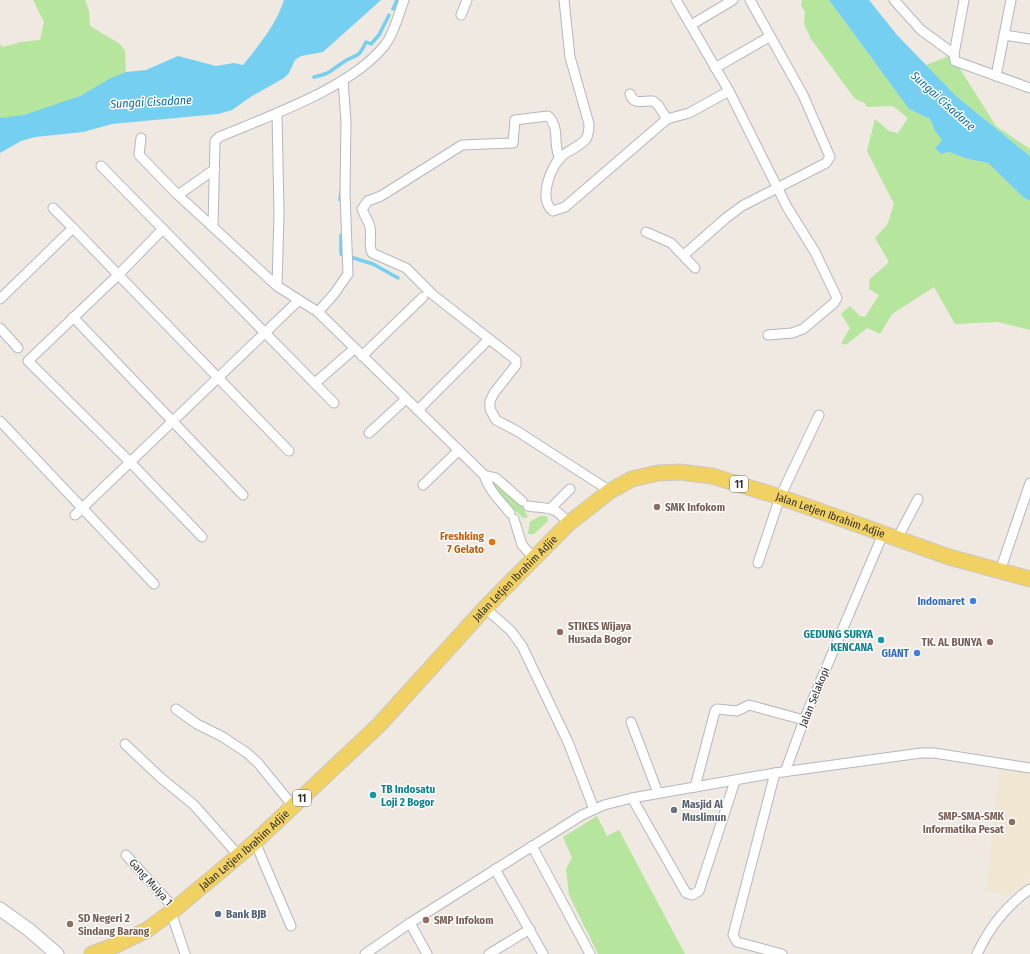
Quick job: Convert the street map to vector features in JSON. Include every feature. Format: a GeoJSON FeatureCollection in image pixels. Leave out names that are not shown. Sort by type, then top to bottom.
{"type":"FeatureCollection","features":[{"type":"Feature","properties":{"kind":"main road","name":"Jalan Letjen Ibrahim Adjie"},"geometry":{"type":"LineString","coordinates":[[92,954],[116,945],[147,930],[173,911],[255,842],[379,725],[485,608],[568,524],[610,491],[632,479],[680,472],[712,476],[780,497],[949,557],[1030,579]]}},
{"type":"Feature","properties":{"kind":"street"},"geometry":{"type":"LineString","coordinates":[[212,227],[215,168],[214,146],[219,137],[305,100],[343,80],[362,67],[386,44],[394,28],[404,0]]}},
{"type":"Feature","properties":{"kind":"street"},"geometry":{"type":"LineString","coordinates":[[462,15],[467,0]]}},
{"type":"Feature","properties":{"kind":"street"},"geometry":{"type":"LineString","coordinates":[[564,0],[570,57],[589,124],[589,131],[585,140],[560,159],[548,183],[546,197],[548,208],[553,211],[565,208],[667,119],[689,113],[729,91]]}},
{"type":"Feature","properties":{"kind":"street"},"geometry":{"type":"LineString","coordinates":[[676,0],[729,91],[793,218],[815,252],[837,298],[834,303],[803,329],[792,333],[768,335]]}},
{"type":"Feature","properties":{"kind":"street"},"geometry":{"type":"LineString","coordinates":[[691,25],[733,0]]}},
{"type":"Feature","properties":{"kind":"street"},"geometry":{"type":"LineString","coordinates":[[684,255],[733,212],[777,187],[826,163],[830,157],[803,95],[769,37],[750,0]]}},
{"type":"Feature","properties":{"kind":"street"},"geometry":{"type":"LineString","coordinates":[[894,0],[921,30],[954,54]]}},
{"type":"Feature","properties":{"kind":"street"},"geometry":{"type":"LineString","coordinates":[[964,0],[954,54],[955,61],[1030,88]]}},
{"type":"Feature","properties":{"kind":"street"},"geometry":{"type":"LineString","coordinates":[[996,76],[1011,0]]}},
{"type":"Feature","properties":{"kind":"street"},"geometry":{"type":"LineString","coordinates":[[1004,35],[1030,39]]}},
{"type":"Feature","properties":{"kind":"street"},"geometry":{"type":"LineString","coordinates":[[715,68],[769,37]]}},
{"type":"Feature","properties":{"kind":"street"},"geometry":{"type":"LineString","coordinates":[[318,312],[343,282],[348,274],[349,265],[346,245],[346,130],[343,80]]}},
{"type":"Feature","properties":{"kind":"street"},"geometry":{"type":"LineString","coordinates":[[630,94],[632,99],[638,102],[653,101],[667,119]]}},
{"type":"Feature","properties":{"kind":"street"},"geometry":{"type":"LineString","coordinates":[[276,112],[279,207],[277,286]]}},
{"type":"Feature","properties":{"kind":"street"},"geometry":{"type":"LineString","coordinates":[[560,159],[556,150],[557,138],[554,121],[548,116],[514,120],[513,143],[462,145],[381,196],[368,201],[362,209],[365,220],[370,226],[369,242],[372,252],[406,268],[432,294],[516,360],[516,366],[494,393],[490,401],[490,409],[496,420],[517,431],[610,491]]}},
{"type":"Feature","properties":{"kind":"street"},"geometry":{"type":"LineString","coordinates":[[141,138],[139,155],[178,195],[277,286],[318,312],[484,475],[487,484],[512,516],[522,545],[534,558]]}},
{"type":"Feature","properties":{"kind":"street"},"geometry":{"type":"LineString","coordinates":[[101,166],[334,403]]}},
{"type":"Feature","properties":{"kind":"street"},"geometry":{"type":"LineString","coordinates":[[178,195],[215,168]]}},
{"type":"Feature","properties":{"kind":"street"},"geometry":{"type":"LineString","coordinates":[[53,208],[289,451]]}},
{"type":"Feature","properties":{"kind":"street"},"geometry":{"type":"LineString","coordinates":[[0,299],[73,228]]}},
{"type":"Feature","properties":{"kind":"street"},"geometry":{"type":"LineString","coordinates":[[163,229],[118,275],[28,361],[130,462],[202,537]]}},
{"type":"Feature","properties":{"kind":"street"},"geometry":{"type":"LineString","coordinates":[[646,232],[671,242],[695,268]]}},
{"type":"Feature","properties":{"kind":"street"},"geometry":{"type":"LineString","coordinates":[[362,356],[423,297]]}},
{"type":"Feature","properties":{"kind":"street"},"geometry":{"type":"LineString","coordinates":[[75,516],[300,300]]}},
{"type":"Feature","properties":{"kind":"street"},"geometry":{"type":"LineString","coordinates":[[73,317],[243,495]]}},
{"type":"Feature","properties":{"kind":"street"},"geometry":{"type":"LineString","coordinates":[[0,328],[18,348]]}},
{"type":"Feature","properties":{"kind":"street"},"geometry":{"type":"LineString","coordinates":[[418,410],[485,343]]}},
{"type":"Feature","properties":{"kind":"street"},"geometry":{"type":"LineString","coordinates":[[315,383],[354,349]]}},
{"type":"Feature","properties":{"kind":"street"},"geometry":{"type":"LineString","coordinates":[[369,433],[406,399]]}},
{"type":"Feature","properties":{"kind":"street"},"geometry":{"type":"LineString","coordinates":[[758,563],[780,497],[819,415]]}},
{"type":"Feature","properties":{"kind":"street"},"geometry":{"type":"LineString","coordinates":[[0,421],[154,584]]}},
{"type":"Feature","properties":{"kind":"street"},"geometry":{"type":"LineString","coordinates":[[422,485],[459,450]]}},
{"type":"Feature","properties":{"kind":"street"},"geometry":{"type":"LineString","coordinates":[[484,475],[496,478],[525,503],[551,508],[563,517],[568,524]]}},
{"type":"Feature","properties":{"kind":"street"},"geometry":{"type":"LineString","coordinates":[[1000,571],[1030,484]]}},
{"type":"Feature","properties":{"kind":"street"},"geometry":{"type":"LineString","coordinates":[[551,508],[570,489]]}},
{"type":"Feature","properties":{"kind":"street"},"geometry":{"type":"LineString","coordinates":[[897,539],[918,499]]}},
{"type":"Feature","properties":{"kind":"street","name":"Jalan Selakopi"},"geometry":{"type":"LineString","coordinates":[[786,772],[804,720],[883,534]]}},
{"type":"Feature","properties":{"kind":"street"},"geometry":{"type":"LineString","coordinates":[[485,608],[511,631],[522,646],[568,742],[594,809]]}},
{"type":"Feature","properties":{"kind":"street"},"geometry":{"type":"LineString","coordinates":[[695,787],[715,711],[717,709],[737,711],[749,705],[804,720]]}},
{"type":"Feature","properties":{"kind":"street"},"geometry":{"type":"LineString","coordinates":[[176,709],[197,724],[228,740],[247,753],[258,763],[293,806]]}},
{"type":"Feature","properties":{"kind":"street"},"geometry":{"type":"LineString","coordinates":[[631,722],[658,794]]}},
{"type":"Feature","properties":{"kind":"street"},"geometry":{"type":"LineString","coordinates":[[125,744],[161,778],[194,805],[239,856]]}},
{"type":"Feature","properties":{"kind":"street"},"geometry":{"type":"LineString","coordinates":[[365,954],[410,923],[532,846],[594,809],[612,802],[775,773],[921,753],[934,753],[1030,768]]}},
{"type":"Feature","properties":{"kind":"street"},"geometry":{"type":"LineString","coordinates":[[775,773],[733,935],[737,942],[782,954]]}},
{"type":"Feature","properties":{"kind":"street"},"geometry":{"type":"LineString","coordinates":[[632,798],[686,893],[692,895],[699,891],[735,780]]}},
{"type":"Feature","properties":{"kind":"street"},"geometry":{"type":"LineString","coordinates":[[255,842],[291,926]]}},
{"type":"Feature","properties":{"kind":"street"},"geometry":{"type":"LineString","coordinates":[[532,846],[590,954]]}},
{"type":"Feature","properties":{"kind":"street","name":"Gang Mulya 1"},"geometry":{"type":"LineString","coordinates":[[126,855],[173,911]]}},
{"type":"Feature","properties":{"kind":"street"},"geometry":{"type":"LineString","coordinates":[[495,869],[543,954]]}},
{"type":"Feature","properties":{"kind":"street"},"geometry":{"type":"LineString","coordinates":[[977,954],[993,925],[1014,902],[1030,889]]}},
{"type":"Feature","properties":{"kind":"street"},"geometry":{"type":"LineString","coordinates":[[0,909],[28,929],[57,954]]}},
{"type":"Feature","properties":{"kind":"street"},"geometry":{"type":"LineString","coordinates":[[173,911],[185,954]]}},
{"type":"Feature","properties":{"kind":"street"},"geometry":{"type":"LineString","coordinates":[[410,923],[427,954]]}},
{"type":"Feature","properties":{"kind":"street"},"geometry":{"type":"LineString","coordinates":[[489,954],[530,929]]}},
{"type":"Feature","properties":{"kind":"shaded area","name":"SMP-SMA-SMK Informatika Pesat"},"geometry":{"type":"Polygon","coordinates":[[[999,767],[1030,771],[1030,872],[1026,891],[1013,890],[1012,896],[986,891],[999,767]]]}},
{"type":"Feature","properties":{"kind":"green space"},"geometry":{"type":"Polygon","coordinates":[[[33,0],[85,0],[89,11],[90,26],[120,44],[125,51],[126,72],[85,93],[51,107],[17,117],[0,118],[0,44],[3,47],[21,42],[40,40],[44,22],[33,0]]]}},
{"type":"Feature","properties":{"kind":"green space"},"geometry":{"type":"Polygon","coordinates":[[[802,0],[829,0],[909,109],[930,119],[935,131],[943,140],[935,148],[941,154],[949,152],[968,159],[988,163],[1023,197],[1030,201],[1030,330],[998,322],[955,324],[934,287],[892,314],[880,334],[867,328],[846,345],[841,343],[850,328],[841,314],[850,306],[860,316],[865,317],[879,295],[869,289],[870,279],[889,262],[875,238],[887,225],[894,204],[867,151],[875,119],[889,131],[898,133],[908,118],[893,106],[867,107],[865,103],[855,99],[811,39],[804,24],[805,12],[801,5],[802,0]]]}},
{"type":"Feature","properties":{"kind":"green space"},"geometry":{"type":"Polygon","coordinates":[[[954,54],[955,61],[996,126],[1030,149],[1030,156],[956,96],[926,65],[954,54]]]}},
{"type":"Feature","properties":{"kind":"green space"},"geometry":{"type":"Polygon","coordinates":[[[494,481],[522,506],[528,517],[523,518],[492,489],[490,482],[494,481]]]}},
{"type":"Feature","properties":{"kind":"green space"},"geometry":{"type":"Polygon","coordinates":[[[540,516],[547,516],[548,521],[534,534],[528,534],[530,522],[540,516]]]}},
{"type":"Feature","properties":{"kind":"green space"},"geometry":{"type":"Polygon","coordinates":[[[597,816],[607,836],[619,830],[685,954],[598,954],[569,895],[566,869],[572,858],[563,837],[597,816]]]}},
{"type":"Feature","properties":{"kind":"water"},"geometry":{"type":"Polygon","coordinates":[[[284,0],[381,0],[323,52],[301,56],[295,60],[289,73],[284,78],[252,96],[232,110],[218,114],[112,124],[83,132],[35,137],[21,141],[0,153],[0,118],[24,115],[80,96],[111,78],[126,72],[146,70],[178,56],[216,66],[234,63],[243,65],[272,26],[284,0]]]}},
{"type":"Feature","properties":{"kind":"water"},"geometry":{"type":"Polygon","coordinates":[[[829,0],[869,0],[897,35],[956,96],[1030,156],[1030,201],[1023,197],[988,163],[968,159],[949,152],[941,154],[935,148],[942,140],[935,131],[930,119],[909,109],[829,0]]]}},
{"type":"Feature","properties":{"kind":"waterway"},"geometry":{"type":"LineString","coordinates":[[393,9],[397,0]]}},
{"type":"Feature","properties":{"kind":"waterway","name":"Sungai Cisadane"},"geometry":{"type":"LineString","coordinates":[[848,0],[871,31],[890,51]]}},
{"type":"Feature","properties":{"kind":"waterway"},"geometry":{"type":"LineString","coordinates":[[314,77],[330,72],[347,60],[356,56],[366,42],[371,44],[379,35],[389,15]]}},
{"type":"Feature","properties":{"kind":"waterway"},"geometry":{"type":"LineString","coordinates":[[340,200],[341,191]]}},
{"type":"Feature","properties":{"kind":"waterway"},"geometry":{"type":"LineString","coordinates":[[341,235],[341,254],[373,264],[398,278]]}},
{"type":"Feature","properties":{"kind":"place","name":"SMK Infokom"},"geometry":{"type":"Point","coordinates":[657,507]}},
{"type":"Feature","properties":{"kind":"place","name":"Freshking 7 Gelato"},"geometry":{"type":"Point","coordinates":[492,542]}},
{"type":"Feature","properties":{"kind":"place","name":"Indomaret"},"geometry":{"type":"Point","coordinates":[973,601]}},
{"type":"Feature","properties":{"kind":"place","name":"STIKES Wijaya Husada Bogor"},"geometry":{"type":"Point","coordinates":[560,632]}},
{"type":"Feature","properties":{"kind":"place","name":"GEDUNG SURYA KENCANA"},"geometry":{"type":"Point","coordinates":[881,640]}},
{"type":"Feature","properties":{"kind":"place","name":"TK. AL BUNYA"},"geometry":{"type":"Point","coordinates":[990,642]}},
{"type":"Feature","properties":{"kind":"place","name":"GIANT"},"geometry":{"type":"Point","coordinates":[917,653]}},
{"type":"Feature","properties":{"kind":"place","name":"TB Indosatu Loji 2 Bogor"},"geometry":{"type":"Point","coordinates":[373,795]}},
{"type":"Feature","properties":{"kind":"place","name":"Masjid Al Muslimun"},"geometry":{"type":"Point","coordinates":[674,810]}},
{"type":"Feature","properties":{"kind":"place","name":"SMP-SMA-SMK Informatika Pesat"},"geometry":{"type":"Point","coordinates":[1012,822]}},
{"type":"Feature","properties":{"kind":"place","name":"Bank BJB"},"geometry":{"type":"Point","coordinates":[218,914]}},
{"type":"Feature","properties":{"kind":"place","name":"SMP Infokom"},"geometry":{"type":"Point","coordinates":[426,920]}},
{"type":"Feature","properties":{"kind":"place","name":"SD Negeri 2 Sindang Barang"},"geometry":{"type":"Point","coordinates":[70,924]}}]}
